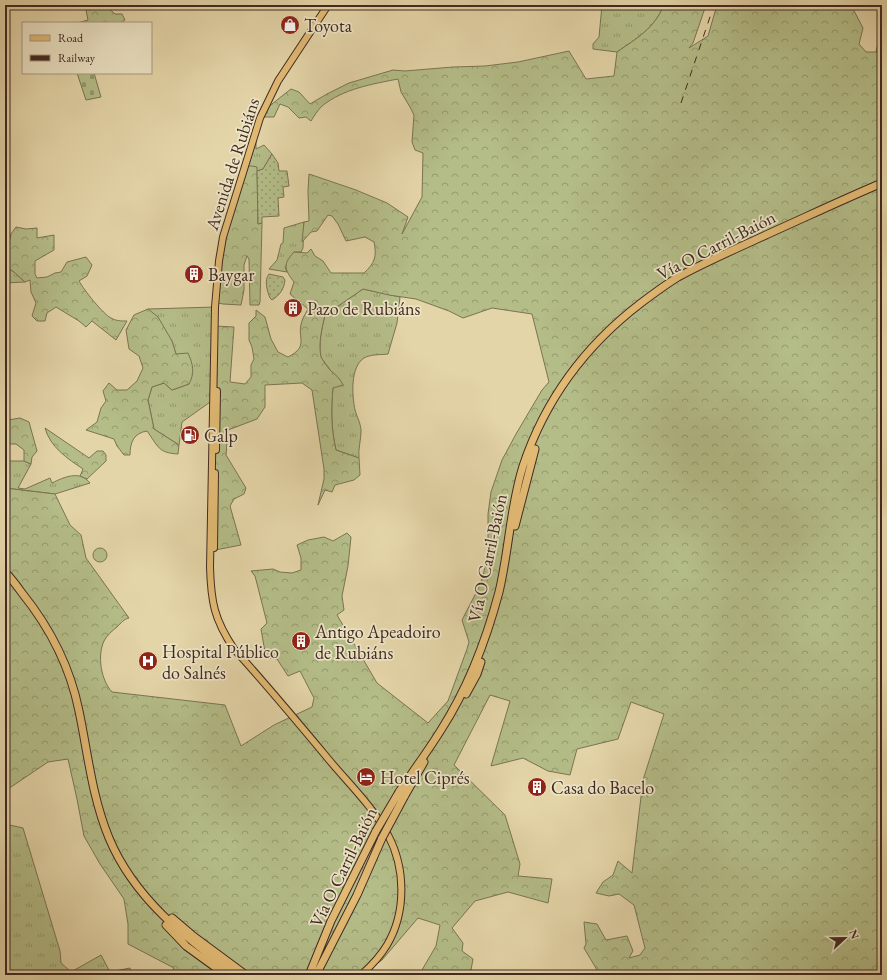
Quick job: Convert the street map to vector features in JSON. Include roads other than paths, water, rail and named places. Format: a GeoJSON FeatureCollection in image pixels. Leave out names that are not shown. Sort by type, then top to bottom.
{"type":"FeatureCollection","features":[{"type":"Feature","properties":{"kind":"highway","name":"Vía O Carril-Baión"},"geometry":{"type":"LineString","coordinates":[[309,975],[331,921],[376,831],[442,730],[477,662],[489,627],[499,590],[515,495],[523,466],[546,414],[559,390],[601,337],[619,320],[657,291],[677,278],[734,250],[882,183]]}},
{"type":"Feature","properties":{"kind":"highway"},"geometry":{"type":"LineString","coordinates":[[5,572],[35,608],[53,636],[67,666],[79,710],[97,805],[109,838],[120,861],[142,893],[169,922],[200,948],[237,975]]}},
{"type":"Feature","properties":{"kind":"highway"},"geometry":{"type":"LineString","coordinates":[[86,753],[87,774],[100,822],[109,845],[125,875],[153,912],[186,946],[226,975]]}},
{"type":"Feature","properties":{"kind":"highway","name":"Vía O Carril-Baión"},"geometry":{"type":"LineString","coordinates":[[316,975],[357,895],[401,794]]}},
{"type":"Feature","properties":{"kind":"highway"},"geometry":{"type":"LineString","coordinates":[[142,893],[192,935],[246,975]]}},
{"type":"Feature","properties":{"kind":"main road","name":"Avenida de Rubiáns"},"geometry":{"type":"LineString","coordinates":[[328,5],[278,81],[260,118],[223,237],[215,307],[212,405],[210,588],[217,619],[234,649],[366,804],[388,834],[394,848],[399,862],[401,900],[399,915],[387,945],[377,960],[362,974]]}},
{"type":"Feature","properties":{"kind":"railway"},"geometry":{"type":"LineString","coordinates":[[681,103],[714,5]]}},
{"type":"Feature","properties":{"kind":"place","name":"Toyota"},"geometry":{"type":"Point","coordinates":[290,25]}},
{"type":"Feature","properties":{"kind":"place","name":"Baygar"},"geometry":{"type":"Point","coordinates":[194,274]}},
{"type":"Feature","properties":{"kind":"place","name":"Pazo de Rubiáns"},"geometry":{"type":"Point","coordinates":[293,308]}},
{"type":"Feature","properties":{"kind":"place","name":"Galp"},"geometry":{"type":"Point","coordinates":[190,435]}},
{"type":"Feature","properties":{"kind":"place","name":"Antigo Apeadoiro de Rubiáns"},"geometry":{"type":"Point","coordinates":[301,641]}},
{"type":"Feature","properties":{"kind":"place","name":"Hospital Público do Salnés"},"geometry":{"type":"Point","coordinates":[148,661]}},
{"type":"Feature","properties":{"kind":"place","name":"Hotel Ciprés"},"geometry":{"type":"Point","coordinates":[366,777]}},
{"type":"Feature","properties":{"kind":"place","name":"Casa do Bacelo"},"geometry":{"type":"Point","coordinates":[537,787]}}]}
